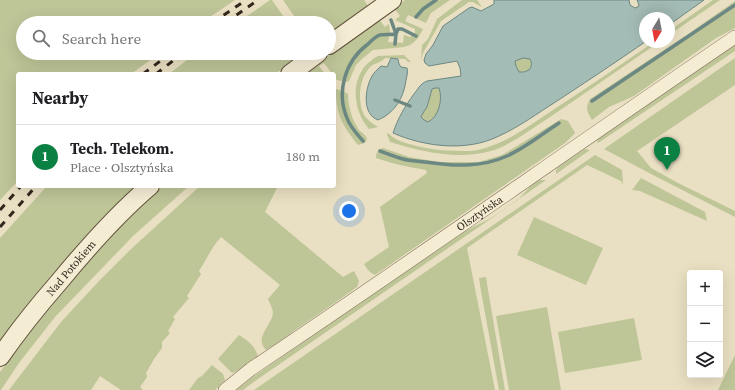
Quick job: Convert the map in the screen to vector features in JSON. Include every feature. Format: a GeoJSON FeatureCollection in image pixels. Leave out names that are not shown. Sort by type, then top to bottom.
{"type":"FeatureCollection","features":[{"type":"Feature","properties":{"kind":"main road"},"geometry":{"type":"LineString","coordinates":[[336,40],[392,0]]}},
{"type":"Feature","properties":{"kind":"main road"},"geometry":{"type":"LineString","coordinates":[[293,72],[309,60]]}},
{"type":"Feature","properties":{"kind":"main road","name":"Nad Potokiem"},"geometry":{"type":"LineString","coordinates":[[0,357],[38,306],[75,262],[115,218],[148,188]]}},
{"type":"Feature","properties":{"kind":"street","name":"Olsztyńska"},"geometry":{"type":"LineString","coordinates":[[225,390],[251,369],[735,37]]}},
{"type":"Feature","properties":{"kind":"green space"},"geometry":{"type":"Polygon","coordinates":[[[0,0],[235,0],[211,16],[16,16],[16,60],[150,60],[134,72],[16,72],[16,183],[0,200],[0,0]]]}},
{"type":"Feature","properties":{"kind":"green space"},"geometry":{"type":"Polygon","coordinates":[[[272,0],[283,16],[247,16],[272,0]]]}},
{"type":"Feature","properties":{"kind":"green space"},"geometry":{"type":"Polygon","coordinates":[[[283,0],[364,0],[368,6],[336,30],[336,16],[294,16],[283,0]]]}},
{"type":"Feature","properties":{"kind":"green space"},"geometry":{"type":"Polygon","coordinates":[[[405,0],[450,0],[431,13],[426,23],[408,15],[405,21],[423,29],[418,38],[410,45],[404,47],[373,50],[356,65],[349,81],[346,82],[337,80],[336,72],[331,72],[324,63],[319,66],[324,72],[302,72],[319,60],[336,60],[336,48],[378,18],[385,27],[389,24],[390,32],[388,42],[403,43],[404,35],[410,37],[415,33],[415,29],[395,20],[400,16],[394,8],[405,0]]]}},
{"type":"Feature","properties":{"kind":"green space"},"geometry":{"type":"Polygon","coordinates":[[[462,0],[477,0],[482,7],[473,2],[469,2],[441,21],[423,53],[421,61],[422,45],[428,39],[437,19],[462,0]]]}},
{"type":"Feature","properties":{"kind":"green space"},"geometry":{"type":"Polygon","coordinates":[[[713,0],[720,0],[675,31],[675,27],[713,0]]]}},
{"type":"Feature","properties":{"kind":"green space"},"geometry":{"type":"Polygon","coordinates":[[[735,1],[735,28],[716,38],[634,96],[609,107],[592,120],[587,110],[590,99],[667,48],[675,48],[675,43],[735,1]]]}},
{"type":"Feature","properties":{"kind":"green space"},"geometry":{"type":"Polygon","coordinates":[[[735,45],[735,51],[598,143],[597,140],[735,45]]]}},
{"type":"Feature","properties":{"kind":"green space"},"geometry":{"type":"Polygon","coordinates":[[[645,48],[650,48],[544,121],[498,149],[478,154],[440,154],[390,142],[387,134],[388,133],[395,139],[403,142],[437,150],[478,150],[508,139],[645,48]]]}},
{"type":"Feature","properties":{"kind":"green space"},"geometry":{"type":"Polygon","coordinates":[[[404,55],[411,62],[408,62],[405,59],[385,58],[370,67],[363,78],[360,90],[360,103],[367,119],[378,127],[369,129],[357,106],[356,89],[361,72],[366,65],[378,56],[404,55]]]}},
{"type":"Feature","properties":{"kind":"green space"},"geometry":{"type":"Polygon","coordinates":[[[523,58],[530,59],[531,66],[529,70],[519,72],[515,61],[523,58]]]}},
{"type":"Feature","properties":{"kind":"green space"},"geometry":{"type":"Polygon","coordinates":[[[735,58],[735,85],[637,151],[651,168],[735,211],[735,217],[604,149],[735,58]]]}},
{"type":"Feature","properties":{"kind":"green space"},"geometry":{"type":"Polygon","coordinates":[[[187,60],[294,60],[278,72],[172,72],[187,60]]]}},
{"type":"Feature","properties":{"kind":"green space"},"geometry":{"type":"Polygon","coordinates":[[[439,88],[440,92],[441,97],[439,107],[435,116],[428,122],[421,117],[427,107],[432,89],[439,88]]]}},
{"type":"Feature","properties":{"kind":"green space"},"geometry":{"type":"Polygon","coordinates":[[[336,89],[348,94],[352,117],[359,130],[367,139],[365,143],[358,145],[349,134],[340,117],[336,89]]]}},
{"type":"Feature","properties":{"kind":"green space"},"geometry":{"type":"Polygon","coordinates":[[[561,119],[568,121],[575,133],[565,143],[375,275],[367,269],[364,264],[389,247],[380,207],[427,173],[426,170],[395,164],[376,158],[378,150],[383,148],[409,157],[439,162],[479,162],[502,155],[561,119]]]}},
{"type":"Feature","properties":{"kind":"green space"},"geometry":{"type":"Polygon","coordinates":[[[585,149],[590,150],[556,174],[557,168],[585,149]]]}},
{"type":"Feature","properties":{"kind":"green space"},"geometry":{"type":"Polygon","coordinates":[[[595,155],[622,170],[623,185],[621,181],[587,165],[467,248],[495,390],[254,390],[595,155]]]}},
{"type":"Feature","properties":{"kind":"green space"},"geometry":{"type":"Polygon","coordinates":[[[641,178],[705,212],[707,221],[640,191],[632,190],[641,178]]]}},
{"type":"Feature","properties":{"kind":"green space"},"geometry":{"type":"Polygon","coordinates":[[[546,180],[519,199],[535,181],[546,180]]]}},
{"type":"Feature","properties":{"kind":"green space"},"geometry":{"type":"Polygon","coordinates":[[[45,188],[139,188],[0,342],[0,238],[45,188]]]}},
{"type":"Feature","properties":{"kind":"green space"},"geometry":{"type":"Polygon","coordinates":[[[157,188],[187,188],[133,236],[55,317],[0,390],[0,372],[70,277],[157,188]]]}},
{"type":"Feature","properties":{"kind":"green space"},"geometry":{"type":"Polygon","coordinates":[[[198,188],[277,188],[265,212],[343,277],[354,271],[359,281],[357,287],[280,342],[266,350],[262,340],[273,312],[268,299],[280,285],[221,237],[199,271],[201,274],[187,296],[189,298],[173,317],[175,319],[168,331],[170,333],[162,342],[162,348],[146,373],[147,377],[140,387],[143,390],[121,390],[100,376],[91,390],[9,390],[61,322],[129,251],[198,188]]]}},
{"type":"Feature","properties":{"kind":"green space"},"geometry":{"type":"Polygon","coordinates":[[[506,208],[243,390],[236,390],[459,234],[491,218],[506,208]]]}},
{"type":"Feature","properties":{"kind":"green space"},"geometry":{"type":"Polygon","coordinates":[[[534,217],[603,248],[586,285],[517,255],[534,217]]]}},
{"type":"Feature","properties":{"kind":"green space"},"geometry":{"type":"Polygon","coordinates":[[[486,277],[505,390],[499,390],[481,291],[479,278],[486,277]]]}},
{"type":"Feature","properties":{"kind":"green space"},"geometry":{"type":"Polygon","coordinates":[[[547,307],[561,390],[509,390],[496,316],[547,307]]]}},
{"type":"Feature","properties":{"kind":"green space"},"geometry":{"type":"Polygon","coordinates":[[[634,318],[642,360],[565,373],[558,332],[634,318]]]}},
{"type":"Feature","properties":{"kind":"green space"},"geometry":{"type":"Polygon","coordinates":[[[239,335],[253,346],[258,357],[232,373],[218,359],[239,335]]]}},
{"type":"Feature","properties":{"kind":"green space"},"geometry":{"type":"Polygon","coordinates":[[[735,355],[735,390],[718,390],[735,355]]]}},
{"type":"Feature","properties":{"kind":"green space"},"geometry":{"type":"Polygon","coordinates":[[[212,365],[223,374],[225,380],[215,390],[189,390],[198,378],[202,376],[212,365]]]}},
{"type":"Feature","properties":{"kind":"water"},"geometry":{"type":"Polygon","coordinates":[[[494,0],[629,0],[630,5],[635,8],[639,5],[637,0],[704,0],[675,21],[675,12],[639,12],[639,46],[528,120],[499,136],[487,141],[473,144],[446,146],[419,142],[393,133],[397,122],[418,88],[427,81],[461,76],[457,61],[429,66],[425,63],[424,60],[426,54],[433,45],[443,26],[469,8],[472,7],[481,11],[494,4],[494,0]],[[523,58],[515,61],[519,72],[529,70],[531,66],[530,59],[523,58]],[[439,88],[432,89],[427,107],[421,117],[428,122],[435,116],[439,107],[441,97],[439,88]]]}},
{"type":"Feature","properties":{"kind":"water"},"geometry":{"type":"Polygon","coordinates":[[[391,58],[398,59],[401,67],[407,68],[405,86],[398,104],[384,117],[378,120],[369,113],[366,101],[367,89],[374,73],[381,66],[387,67],[391,58]]]}},
{"type":"Feature","properties":{"kind":"waterway"},"geometry":{"type":"LineString","coordinates":[[416,17],[423,9],[436,0]]}},
{"type":"Feature","properties":{"kind":"waterway"},"geometry":{"type":"LineString","coordinates":[[592,101],[735,5]]}},
{"type":"Feature","properties":{"kind":"waterway"},"geometry":{"type":"LineString","coordinates":[[391,20],[396,34],[395,44]]}},
{"type":"Feature","properties":{"kind":"waterway"},"geometry":{"type":"LineString","coordinates":[[363,141],[350,124],[344,108],[342,98],[348,68],[360,51],[378,36],[396,34],[398,29],[402,29],[416,36]]}},
{"type":"Feature","properties":{"kind":"waterway"},"geometry":{"type":"LineString","coordinates":[[395,100],[410,106]]}},
{"type":"Feature","properties":{"kind":"waterway"},"geometry":{"type":"LineString","coordinates":[[380,151],[411,161],[456,165],[487,163],[514,153],[559,123]]}},
{"type":"Feature","properties":{"kind":"railway"},"geometry":{"type":"LineString","coordinates":[[222,16],[246,0]]}},
{"type":"Feature","properties":{"kind":"railway"},"geometry":{"type":"LineString","coordinates":[[235,16],[258,0]]}},
{"type":"Feature","properties":{"kind":"railway"},"geometry":{"type":"LineString","coordinates":[[146,72],[162,60]]}},
{"type":"Feature","properties":{"kind":"railway"},"geometry":{"type":"LineString","coordinates":[[159,72],[174,60]]}},
{"type":"Feature","properties":{"kind":"railway"},"geometry":{"type":"LineString","coordinates":[[0,210],[19,188]]}},
{"type":"Feature","properties":{"kind":"railway"},"geometry":{"type":"LineString","coordinates":[[0,227],[34,188]]}},
{"type":"Feature","properties":{"kind":"place","name":"Tech. Telekom."},"geometry":{"type":"Point","coordinates":[667,170]}}]}
